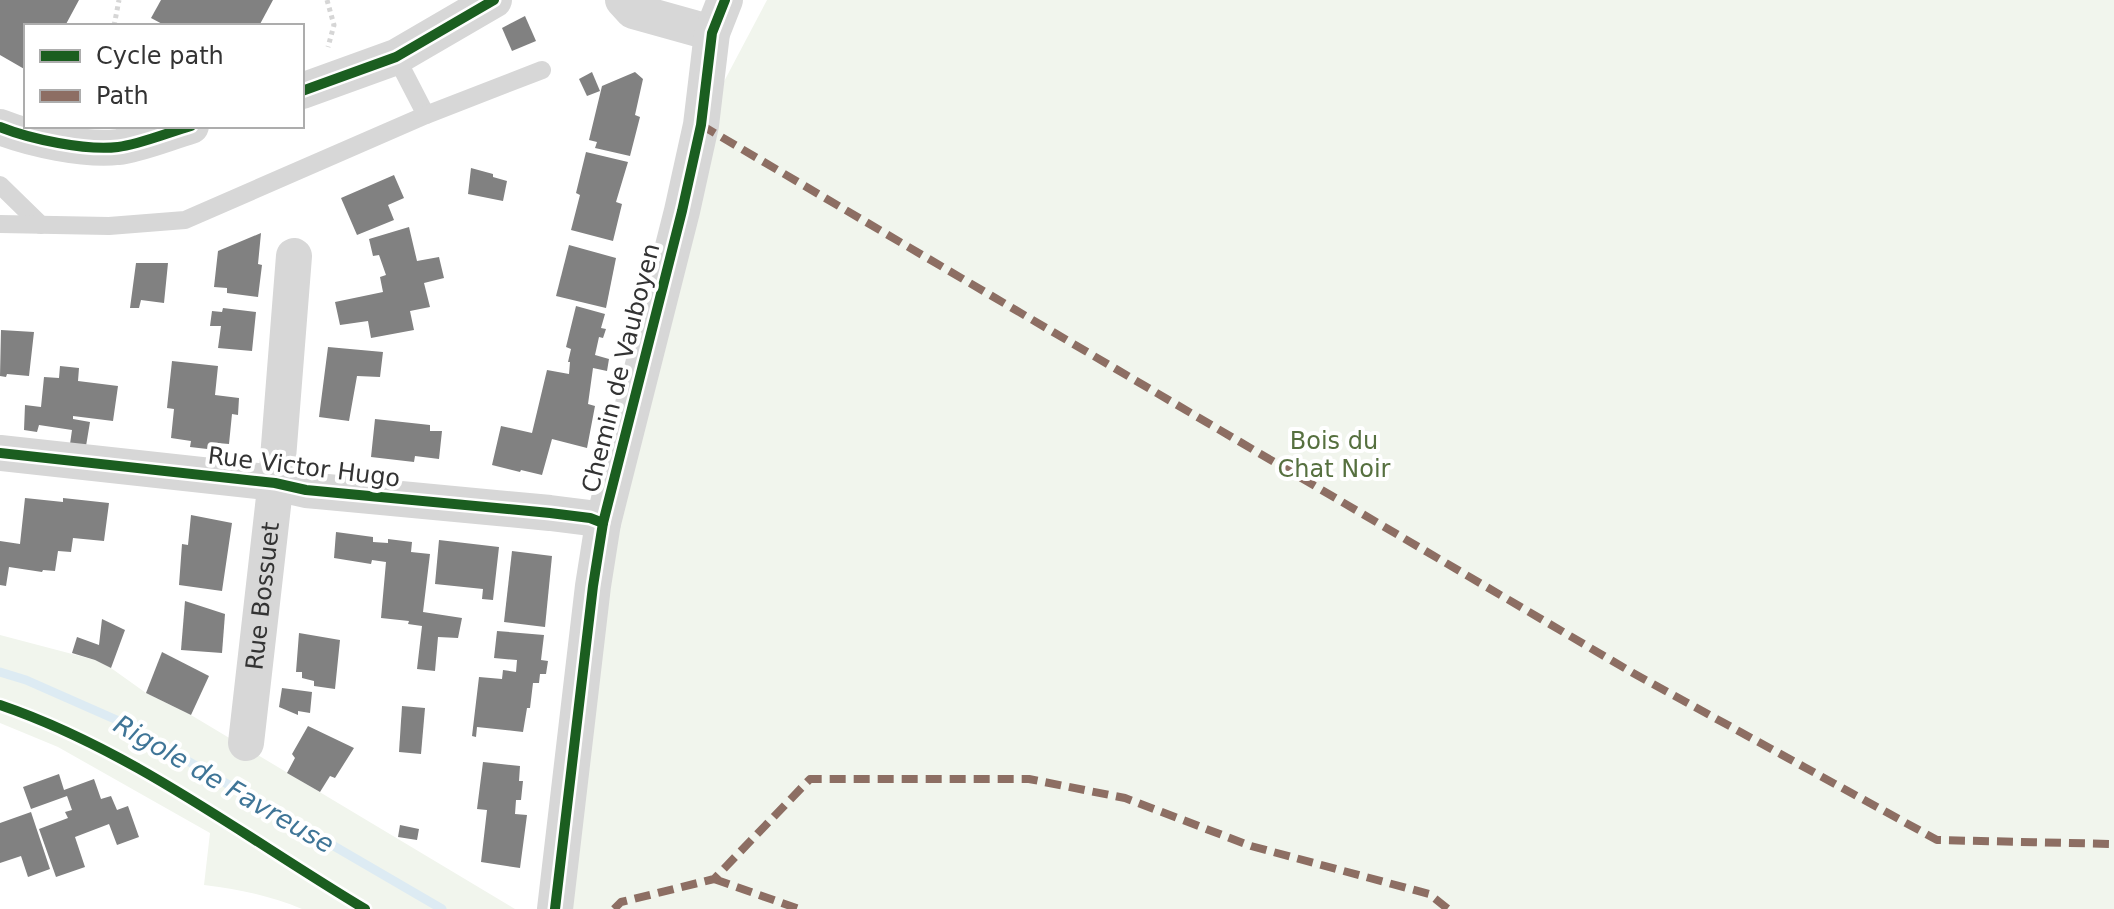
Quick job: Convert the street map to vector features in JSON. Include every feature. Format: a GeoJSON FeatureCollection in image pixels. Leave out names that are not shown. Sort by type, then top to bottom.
{"type":"FeatureCollection","features":[{"type":"Feature","properties":{"kind":"street"},"geometry":{"type":"LineString","coordinates":[[304,90],[396,57],[494,0]]}},
{"type":"Feature","properties":{"kind":"street"},"geometry":{"type":"LineString","coordinates":[[623,0],[633,11],[718,16]]}},
{"type":"Feature","properties":{"kind":"street","name":"Chemin de Vauboyen"},"geometry":{"type":"LineString","coordinates":[[555,909],[603,523],[682,211],[701,125],[718,16]]}},
{"type":"Feature","properties":{"kind":"street"},"geometry":{"type":"LineString","coordinates":[[0,127],[78,146],[118,147],[184,128]]}},
{"type":"Feature","properties":{"kind":"street","name":"Rue Bossuet"},"geometry":{"type":"LineString","coordinates":[[246,743],[275,483],[294,256]]}},
{"type":"Feature","properties":{"kind":"street","name":"Rue Victor Hugo"},"geometry":{"type":"LineString","coordinates":[[0,453],[275,483],[306,490],[590,518],[603,523]]}},
{"type":"Feature","properties":{"kind":"lane"},"geometry":{"type":"LineString","coordinates":[[396,57],[426,115]]}},
{"type":"Feature","properties":{"kind":"lane"},"geometry":{"type":"LineString","coordinates":[[0,224],[109,226],[185,220],[426,115],[542,70]]}},
{"type":"Feature","properties":{"kind":"lane"},"geometry":{"type":"LineString","coordinates":[[0,185],[41,225]]}},
{"type":"Feature","properties":{"kind":"path"},"geometry":{"type":"LineString","coordinates":[[114,24],[119,0]]}},
{"type":"Feature","properties":{"kind":"path"},"geometry":{"type":"LineString","coordinates":[[327,0],[334,25],[328,46],[342,77]]}},
{"type":"Feature","properties":{"kind":"green space","name":"Bois du Chat Noir"},"geometry":{"type":"Polygon","coordinates":[[[767,0],[2114,0],[2114,909],[555,909],[593,586],[701,125],[767,0]]]}},
{"type":"Feature","properties":{"kind":"green space"},"geometry":{"type":"Polygon","coordinates":[[[0,635],[95,660],[111,668],[146,693],[191,715],[515,909],[302,909],[254,894],[204,885],[210,833],[58,747],[0,723],[0,635]]]}},
{"type":"Feature","properties":{"kind":"building"},"geometry":{"type":"Polygon","coordinates":[[[0,0],[79,0],[66,24],[24,24],[24,69],[0,55],[0,0]]]}},
{"type":"Feature","properties":{"kind":"building"},"geometry":{"type":"Polygon","coordinates":[[[161,0],[273,0],[260,24],[162,24],[151,18],[161,0]]]}},
{"type":"Feature","properties":{"kind":"building"},"geometry":{"type":"Polygon","coordinates":[[[525,16],[536,41],[512,51],[502,28],[525,16]]]}},
{"type":"Feature","properties":{"kind":"building"},"geometry":{"type":"Polygon","coordinates":[[[592,72],[600,91],[587,96],[579,79],[592,72]]]}},
{"type":"Feature","properties":{"kind":"building"},"geometry":{"type":"Polygon","coordinates":[[[635,72],[643,79],[635,115],[640,117],[630,156],[595,148],[597,142],[589,140],[602,86],[635,72]]]}},
{"type":"Feature","properties":{"kind":"building"},"geometry":{"type":"Polygon","coordinates":[[[586,152],[628,162],[616,202],[622,204],[613,241],[571,230],[586,152]]]}},
{"type":"Feature","properties":{"kind":"building"},"geometry":{"type":"Polygon","coordinates":[[[471,168],[507,181],[503,201],[468,194],[471,168]]]}},
{"type":"Feature","properties":{"kind":"building"},"geometry":{"type":"Polygon","coordinates":[[[394,175],[404,198],[388,205],[394,220],[357,235],[341,198],[394,175]]]}},
{"type":"Feature","properties":{"kind":"building"},"geometry":{"type":"Polygon","coordinates":[[[409,227],[417,261],[439,257],[444,278],[424,283],[430,307],[410,311],[414,330],[371,338],[368,321],[340,325],[335,302],[383,292],[380,277],[386,275],[379,255],[373,256],[369,239],[409,227]]]}},
{"type":"Feature","properties":{"kind":"building"},"geometry":{"type":"Polygon","coordinates":[[[261,233],[258,264],[262,265],[258,297],[227,293],[227,288],[214,287],[218,251],[261,233]]]}},
{"type":"Feature","properties":{"kind":"building"},"geometry":{"type":"Polygon","coordinates":[[[569,245],[616,258],[606,308],[556,296],[569,245]]]}},
{"type":"Feature","properties":{"kind":"building"},"geometry":{"type":"Polygon","coordinates":[[[136,263],[168,263],[164,303],[141,300],[139,308],[130,308],[136,263]]]}},
{"type":"Feature","properties":{"kind":"building"},"geometry":{"type":"Polygon","coordinates":[[[576,306],[605,314],[601,328],[606,329],[603,338],[599,337],[595,355],[609,359],[607,371],[593,368],[588,404],[595,406],[587,448],[552,439],[542,475],[492,465],[501,426],[532,433],[547,370],[569,374],[571,349],[566,347],[576,306]]]}},
{"type":"Feature","properties":{"kind":"building"},"geometry":{"type":"Polygon","coordinates":[[[223,308],[256,312],[252,351],[218,348],[221,326],[210,326],[212,311],[222,312],[223,308]]]}},
{"type":"Feature","properties":{"kind":"building"},"geometry":{"type":"Polygon","coordinates":[[[1,330],[34,332],[29,376],[0,376],[1,330]]]}},
{"type":"Feature","properties":{"kind":"building"},"geometry":{"type":"Polygon","coordinates":[[[328,347],[383,352],[380,377],[357,376],[349,421],[319,417],[328,347]]]}},
{"type":"Feature","properties":{"kind":"building"},"geometry":{"type":"Polygon","coordinates":[[[172,361],[218,366],[215,395],[239,398],[238,415],[232,414],[229,444],[217,443],[216,450],[190,447],[191,441],[171,438],[174,409],[167,408],[172,361]]]}},
{"type":"Feature","properties":{"kind":"building"},"geometry":{"type":"Polygon","coordinates":[[[60,366],[79,368],[78,381],[118,386],[113,421],[73,416],[73,419],[90,422],[86,446],[70,444],[72,430],[39,425],[37,432],[24,430],[25,405],[41,407],[44,377],[59,378],[60,366]]]}},
{"type":"Feature","properties":{"kind":"building"},"geometry":{"type":"Polygon","coordinates":[[[375,419],[430,425],[430,431],[442,431],[439,459],[415,456],[414,462],[371,457],[375,419]]]}},
{"type":"Feature","properties":{"kind":"building"},"geometry":{"type":"Polygon","coordinates":[[[25,498],[109,503],[104,541],[73,538],[71,552],[58,551],[55,571],[9,567],[6,586],[0,585],[0,541],[20,544],[25,498]]]}},
{"type":"Feature","properties":{"kind":"building"},"geometry":{"type":"Polygon","coordinates":[[[191,515],[232,523],[222,591],[179,585],[182,544],[188,545],[191,515]]]}},
{"type":"Feature","properties":{"kind":"building"},"geometry":{"type":"Polygon","coordinates":[[[336,532],[373,537],[373,542],[388,543],[388,539],[412,542],[411,552],[430,554],[423,612],[462,618],[458,638],[438,637],[435,671],[417,669],[422,626],[408,624],[409,621],[381,618],[386,562],[372,560],[371,564],[334,558],[336,532]]]}},
{"type":"Feature","properties":{"kind":"building"},"geometry":{"type":"Polygon","coordinates":[[[439,540],[499,547],[493,600],[482,599],[483,589],[435,584],[439,540]]]}},
{"type":"Feature","properties":{"kind":"building"},"geometry":{"type":"Polygon","coordinates":[[[512,551],[552,556],[545,627],[504,622],[512,551]]]}},
{"type":"Feature","properties":{"kind":"building"},"geometry":{"type":"Polygon","coordinates":[[[185,601],[225,614],[222,653],[181,650],[185,601]]]}},
{"type":"Feature","properties":{"kind":"building"},"geometry":{"type":"Polygon","coordinates":[[[102,619],[125,630],[111,668],[72,653],[77,637],[99,645],[102,619]]]}},
{"type":"Feature","properties":{"kind":"building"},"geometry":{"type":"Polygon","coordinates":[[[497,631],[544,635],[541,660],[548,661],[546,674],[540,674],[539,683],[533,683],[523,732],[477,727],[476,737],[472,736],[479,677],[502,679],[503,670],[516,672],[517,660],[494,658],[497,631]]]}},
{"type":"Feature","properties":{"kind":"building"},"geometry":{"type":"Polygon","coordinates":[[[299,633],[340,640],[335,689],[314,686],[314,681],[302,678],[302,672],[296,672],[299,633]]]}},
{"type":"Feature","properties":{"kind":"building"},"geometry":{"type":"Polygon","coordinates":[[[162,652],[209,676],[191,715],[146,693],[162,652]]]}},
{"type":"Feature","properties":{"kind":"building"},"geometry":{"type":"Polygon","coordinates":[[[282,688],[312,692],[310,713],[298,711],[298,715],[279,707],[282,688]]]}},
{"type":"Feature","properties":{"kind":"building"},"geometry":{"type":"Polygon","coordinates":[[[402,706],[425,708],[421,754],[399,752],[402,706]]]}},
{"type":"Feature","properties":{"kind":"building"},"geometry":{"type":"Polygon","coordinates":[[[308,726],[354,748],[335,778],[330,776],[320,792],[287,773],[295,758],[292,754],[308,726]]]}},
{"type":"Feature","properties":{"kind":"building"},"geometry":{"type":"Polygon","coordinates":[[[483,762],[520,766],[519,781],[523,781],[521,800],[516,800],[515,814],[527,815],[520,868],[481,862],[487,810],[477,809],[483,762]]]}},
{"type":"Feature","properties":{"kind":"building"},"geometry":{"type":"Polygon","coordinates":[[[59,774],[64,790],[94,779],[101,799],[111,796],[117,810],[128,806],[139,837],[117,845],[109,824],[75,837],[85,867],[56,877],[39,829],[68,818],[65,812],[72,810],[67,796],[31,809],[23,787],[59,774]]]}},
{"type":"Feature","properties":{"kind":"building"},"geometry":{"type":"Polygon","coordinates":[[[31,812],[50,869],[28,877],[21,856],[0,863],[0,823],[31,812]]]}},
{"type":"Feature","properties":{"kind":"building"},"geometry":{"type":"Polygon","coordinates":[[[400,825],[419,829],[417,840],[398,837],[400,825]]]}},
{"type":"Feature","properties":{"kind":"waterway","name":"Rigole de Favreuse"},"geometry":{"type":"LineString","coordinates":[[0,672],[26,680],[119,721],[442,909]]}},
{"type":"Feature","properties":{"kind":"marked path"},"geometry":{"type":"LineString","coordinates":[[701,125],[1633,673],[1937,840],[2114,844]]}},
{"type":"Feature","properties":{"kind":"marked path"},"geometry":{"type":"LineString","coordinates":[[614,909],[621,902],[714,879],[810,779],[1029,779],[1125,798],[1251,846],[1429,894],[1448,909]]}},
{"type":"Feature","properties":{"kind":"marked path"},"geometry":{"type":"LineString","coordinates":[[714,879],[799,909]]}},
{"type":"Feature","properties":{"kind":"cycle path"},"geometry":{"type":"LineString","coordinates":[[304,90],[396,57],[494,0]]}},
{"type":"Feature","properties":{"kind":"cycle path"},"geometry":{"type":"LineString","coordinates":[[555,909],[603,523],[682,211],[701,125],[712,33],[725,0]]}},
{"type":"Feature","properties":{"kind":"cycle path"},"geometry":{"type":"LineString","coordinates":[[0,127],[58,143],[105,148],[135,144],[185,128]]}},
{"type":"Feature","properties":{"kind":"cycle path"},"geometry":{"type":"LineString","coordinates":[[0,453],[275,483],[306,490],[550,513],[590,518],[603,523]]}},
{"type":"Feature","properties":{"kind":"cycle path"},"geometry":{"type":"LineString","coordinates":[[0,705],[49,724],[142,771],[365,909]]}}]}
